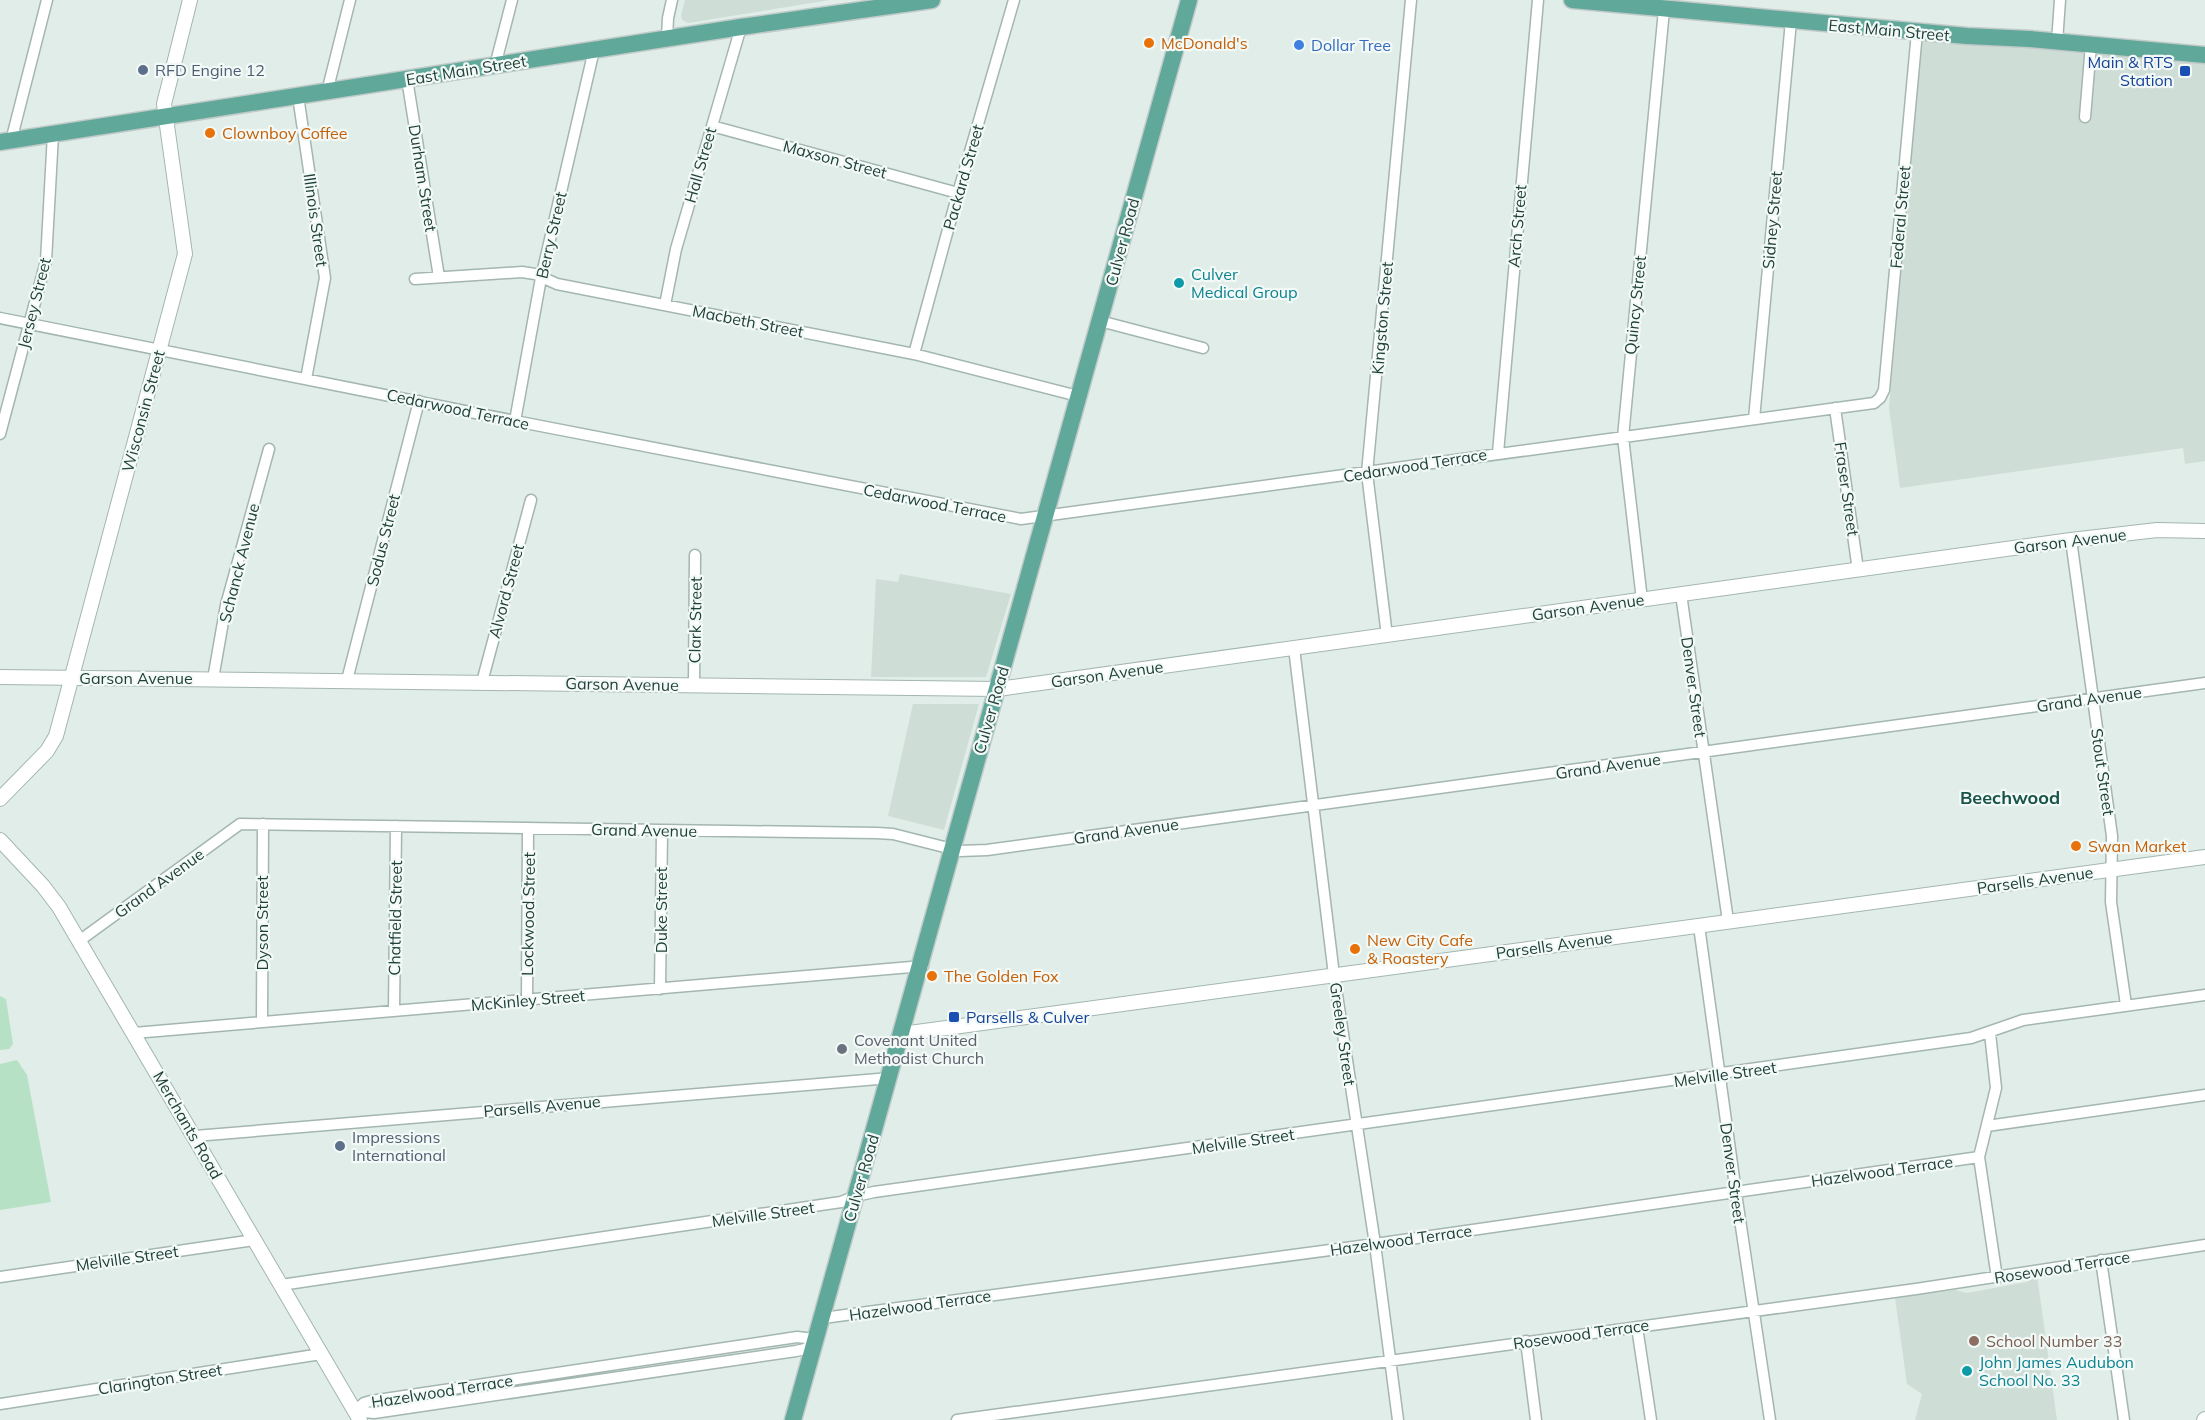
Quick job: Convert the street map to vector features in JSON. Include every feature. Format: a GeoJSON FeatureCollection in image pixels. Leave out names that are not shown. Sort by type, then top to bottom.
{"type":"FeatureCollection","features":[{"type":"Feature","properties":{"kind":"main road","name":"East Main Street"},"geometry":{"type":"LineString","coordinates":[[5,142],[741,27],[932,0]]}},
{"type":"Feature","properties":{"kind":"main road","name":"Culver Road"},"geometry":{"type":"LineString","coordinates":[[794,1420],[923,966],[1078,396],[1190,0]]}},
{"type":"Feature","properties":{"kind":"main road","name":"East Main Street"},"geometry":{"type":"LineString","coordinates":[[1572,0],[1629,3],[1664,10],[1917,32],[2205,55]]}},
{"type":"Feature","properties":{"kind":"street"},"geometry":{"type":"LineString","coordinates":[[5,142],[47,0]]}},
{"type":"Feature","properties":{"kind":"street","name":"Wisconsin Street"},"geometry":{"type":"LineString","coordinates":[[0,800],[52,744],[73,677],[185,254],[164,100],[190,0]]}},
{"type":"Feature","properties":{"kind":"street"},"geometry":{"type":"LineString","coordinates":[[327,92],[350,0]]}},
{"type":"Feature","properties":{"kind":"street"},"geometry":{"type":"LineString","coordinates":[[495,66],[512,0]]}},
{"type":"Feature","properties":{"kind":"street"},"geometry":{"type":"LineString","coordinates":[[667,39],[672,0]]}},
{"type":"Feature","properties":{"kind":"street","name":"Packard Street"},"geometry":{"type":"LineString","coordinates":[[914,354],[1014,0]]}},
{"type":"Feature","properties":{"kind":"street","name":"Kingston Street"},"geometry":{"type":"LineString","coordinates":[[1387,636],[1367,473],[1411,0]]}},
{"type":"Feature","properties":{"kind":"street","name":"Arch Street"},"geometry":{"type":"LineString","coordinates":[[1498,453],[1538,0]]}},
{"type":"Feature","properties":{"kind":"street"},"geometry":{"type":"LineString","coordinates":[[2056,42],[2060,0]]}},
{"type":"Feature","properties":{"kind":"street","name":"Quincy Street"},"geometry":{"type":"LineString","coordinates":[[1642,600],[1623,437],[1664,10]]}},
{"type":"Feature","properties":{"kind":"street","name":"Sidney Street"},"geometry":{"type":"LineString","coordinates":[[1754,419],[1791,21]]}},
{"type":"Feature","properties":{"kind":"street","name":"Hall Street"},"geometry":{"type":"LineString","coordinates":[[665,305],[676,249],[741,27]]}},
{"type":"Feature","properties":{"kind":"street","name":"Federal Street"},"geometry":{"type":"LineString","coordinates":[[1878,401],[1884,390],[1917,32]]}},
{"type":"Feature","properties":{"kind":"street"},"geometry":{"type":"LineString","coordinates":[[2085,117],[2091,45]]}},
{"type":"Feature","properties":{"kind":"street","name":"Berry Street"},"geometry":{"type":"LineString","coordinates":[[515,421],[541,278],[594,50]]}},
{"type":"Feature","properties":{"kind":"street","name":"Durham Street"},"geometry":{"type":"LineString","coordinates":[[406,80],[439,277]]}},
{"type":"Feature","properties":{"kind":"street","name":"Illinois Street"},"geometry":{"type":"LineString","coordinates":[[298,96],[324,278],[306,379]]}},
{"type":"Feature","properties":{"kind":"street","name":"Maxson Street"},"geometry":{"type":"LineString","coordinates":[[712,126],[958,192]]}},
{"type":"Feature","properties":{"kind":"street","name":"Jersey Street"},"geometry":{"type":"LineString","coordinates":[[0,434],[46,261],[53,134]]}},
{"type":"Feature","properties":{"kind":"street","name":"Macbeth Street"},"geometry":{"type":"LineString","coordinates":[[415,279],[528,272],[557,284],[914,354],[1078,396]]}},
{"type":"Feature","properties":{"kind":"street","name":"Cedarwood Terrace"},"geometry":{"type":"LineString","coordinates":[[0,318],[1010,518],[1045,517],[1878,401]]}},
{"type":"Feature","properties":{"kind":"street"},"geometry":{"type":"LineString","coordinates":[[1100,321],[1203,348]]}},
{"type":"Feature","properties":{"kind":"street","name":"Sodus Street"},"geometry":{"type":"LineString","coordinates":[[347,680],[419,401]]}},
{"type":"Feature","properties":{"kind":"street","name":"Fraser Street"},"geometry":{"type":"LineString","coordinates":[[1835,408],[1858,570]]}},
{"type":"Feature","properties":{"kind":"street","name":"Schanck Avenue"},"geometry":{"type":"LineString","coordinates":[[213,679],[226,605],[268,449]]}},
{"type":"Feature","properties":{"kind":"street","name":"Alvord Street"},"geometry":{"type":"LineString","coordinates":[[482,682],[531,500]]}},
{"type":"Feature","properties":{"kind":"street","name":"Garson Avenue"},"geometry":{"type":"LineString","coordinates":[[0,677],[998,689],[2071,540],[2157,530],[2205,531]]}},
{"type":"Feature","properties":{"kind":"street","name":"Stout Street"},"geometry":{"type":"LineString","coordinates":[[2071,540],[2112,836],[2112,902],[2126,1005]]}},
{"type":"Feature","properties":{"kind":"street","name":"Clark Street"},"geometry":{"type":"LineString","coordinates":[[694,685],[695,555]]}},
{"type":"Feature","properties":{"kind":"street","name":"Denver Street"},"geometry":{"type":"LineString","coordinates":[[1681,594],[1728,921]]}},
{"type":"Feature","properties":{"kind":"street","name":"Greeley Street"},"geometry":{"type":"LineString","coordinates":[[1294,648],[1334,975],[1375,1244],[1398,1420]]}},
{"type":"Feature","properties":{"kind":"street","name":"Grand Avenue"},"geometry":{"type":"LineString","coordinates":[[79,941],[240,824],[877,832],[953,849],[987,850],[2205,683]]}},
{"type":"Feature","properties":{"kind":"street","name":"Dyson Street"},"geometry":{"type":"LineString","coordinates":[[262,1022],[263,824]]}},
{"type":"Feature","properties":{"kind":"street","name":"Chatfield Street"},"geometry":{"type":"LineString","coordinates":[[394,1011],[396,826]]}},
{"type":"Feature","properties":{"kind":"street","name":"Lockwood Street"},"geometry":{"type":"LineString","coordinates":[[527,1000],[528,828]]}},
{"type":"Feature","properties":{"kind":"street","name":"Duke Street"},"geometry":{"type":"LineString","coordinates":[[660,989],[662,831]]}},
{"type":"Feature","properties":{"kind":"street","name":"Merchants Road"},"geometry":{"type":"LineString","coordinates":[[0,840],[47,891],[79,941],[357,1416]]}},
{"type":"Feature","properties":{"kind":"street","name":"Parsells Avenue"},"geometry":{"type":"LineString","coordinates":[[902,1034],[2205,856]]}},
{"type":"Feature","properties":{"kind":"street","name":"Denver Street"},"geometry":{"type":"LineString","coordinates":[[1699,926],[1770,1420]]}},
{"type":"Feature","properties":{"kind":"street","name":"McKinley Street"},"geometry":{"type":"LineString","coordinates":[[134,1033],[923,966]]}},
{"type":"Feature","properties":{"kind":"street","name":"Melville Street"},"geometry":{"type":"LineString","coordinates":[[281,1285],[841,1203],[856,1196],[1971,1038],[2024,1020],[2205,995]]}},
{"type":"Feature","properties":{"kind":"street"},"geometry":{"type":"LineString","coordinates":[[1990,1033],[1996,1088],[1979,1157],[1997,1278]]}},
{"type":"Feature","properties":{"kind":"street","name":"Parsells Avenue"},"geometry":{"type":"LineString","coordinates":[[195,1136],[890,1078]]}},
{"type":"Feature","properties":{"kind":"street"},"geometry":{"type":"LineString","coordinates":[[1987,1126],[2205,1095]]}},
{"type":"Feature","properties":{"kind":"street","name":"Hazelwood Terrace"},"geometry":{"type":"LineString","coordinates":[[823,1318],[1375,1244],[1979,1157]]}},
{"type":"Feature","properties":{"kind":"street","name":"Melville Street"},"geometry":{"type":"LineString","coordinates":[[0,1277],[254,1240]]}},
{"type":"Feature","properties":{"kind":"street","name":"Rosewood Terrace"},"geometry":{"type":"LineString","coordinates":[[957,1420],[1997,1278],[2205,1245]]}},
{"type":"Feature","properties":{"kind":"street"},"geometry":{"type":"LineString","coordinates":[[2101,1260],[2124,1420]]}},
{"type":"Feature","properties":{"kind":"street"},"geometry":{"type":"LineString","coordinates":[[1637,1327],[1651,1420]]}},
{"type":"Feature","properties":{"kind":"street","name":"Hazelwood Terrace"},"geometry":{"type":"LineString","coordinates":[[357,1416],[364,1403],[440,1390],[797,1337],[816,1342]]}},
{"type":"Feature","properties":{"kind":"street"},"geometry":{"type":"LineString","coordinates":[[1526,1341],[1536,1420]]}},
{"type":"Feature","properties":{"kind":"street","name":"Clarington Street"},"geometry":{"type":"LineString","coordinates":[[0,1404],[321,1354]]}},
{"type":"Feature","properties":{"kind":"shaded area"},"geometry":{"type":"Polygon","coordinates":[[[685,0],[830,0],[688,23],[682,20],[681,15],[685,0]]]}},
{"type":"Feature","properties":{"kind":"shaded area"},"geometry":{"type":"Polygon","coordinates":[[[1927,39],[2205,63],[2205,461],[2185,464],[2183,448],[1900,488],[1889,408],[1921,45],[1922,41],[1927,39]]]}},
{"type":"Feature","properties":{"kind":"shaded area"},"geometry":{"type":"Polygon","coordinates":[[[900,574],[1011,594],[986,677],[871,677],[876,579],[898,582],[900,574]]]}},
{"type":"Feature","properties":{"kind":"shaded area"},"geometry":{"type":"Polygon","coordinates":[[[913,704],[979,704],[944,830],[888,816],[913,704]]]}},
{"type":"Feature","properties":{"kind":"shaded area","name":"School Number 33"},"geometry":{"type":"Polygon","coordinates":[[[2037,1275],[2057,1420],[1915,1420],[1922,1394],[1907,1384],[1895,1298],[1955,1290],[1967,1293],[2026,1282],[2037,1275]]]}},
{"type":"Feature","properties":{"kind":"green space"},"geometry":{"type":"Polygon","coordinates":[[[0,996],[6,999],[13,1044],[9,1049],[0,1050],[0,996]]]}},
{"type":"Feature","properties":{"kind":"green space"},"geometry":{"type":"Polygon","coordinates":[[[17,1060],[27,1075],[51,1202],[0,1210],[0,1064],[17,1060]]]}},
{"type":"Feature","properties":{"kind":"place","name":"McDonald's"},"geometry":{"type":"Point","coordinates":[1149,43]}},
{"type":"Feature","properties":{"kind":"place","name":"Dollar Tree"},"geometry":{"type":"Point","coordinates":[1299,45]}},
{"type":"Feature","properties":{"kind":"place","name":"RFD Engine 12"},"geometry":{"type":"Point","coordinates":[143,70]}},
{"type":"Feature","properties":{"kind":"place","name":"Main & RTS Station"},"geometry":{"type":"Point","coordinates":[2185,71]}},
{"type":"Feature","properties":{"kind":"place","name":"Clownboy Coffee"},"geometry":{"type":"Point","coordinates":[210,133]}},
{"type":"Feature","properties":{"kind":"place","name":"Culver Medical Group"},"geometry":{"type":"Point","coordinates":[1179,283]}},
{"type":"Feature","properties":{"kind":"place","name":"Swan Market"},"geometry":{"type":"Point","coordinates":[2076,846]}},
{"type":"Feature","properties":{"kind":"place","name":"New City Cafe & Roastery"},"geometry":{"type":"Point","coordinates":[1355,949]}},
{"type":"Feature","properties":{"kind":"place","name":"The Golden Fox"},"geometry":{"type":"Point","coordinates":[932,976]}},
{"type":"Feature","properties":{"kind":"place","name":"Parsells & Culver"},"geometry":{"type":"Point","coordinates":[954,1017]}},
{"type":"Feature","properties":{"kind":"place","name":"Covenant United Methodist Church"},"geometry":{"type":"Point","coordinates":[842,1049]}},
{"type":"Feature","properties":{"kind":"place","name":"Impressions International"},"geometry":{"type":"Point","coordinates":[340,1146]}},
{"type":"Feature","properties":{"kind":"place","name":"School Number 33"},"geometry":{"type":"Point","coordinates":[1974,1341]}},
{"type":"Feature","properties":{"kind":"place","name":"John James Audubon School No. 33"},"geometry":{"type":"Point","coordinates":[1967,1371]}},
{"type":"Feature","properties":{"kind":"district","name":"Beechwood"},"geometry":{"type":"Point","coordinates":[2010,798]}}]}
